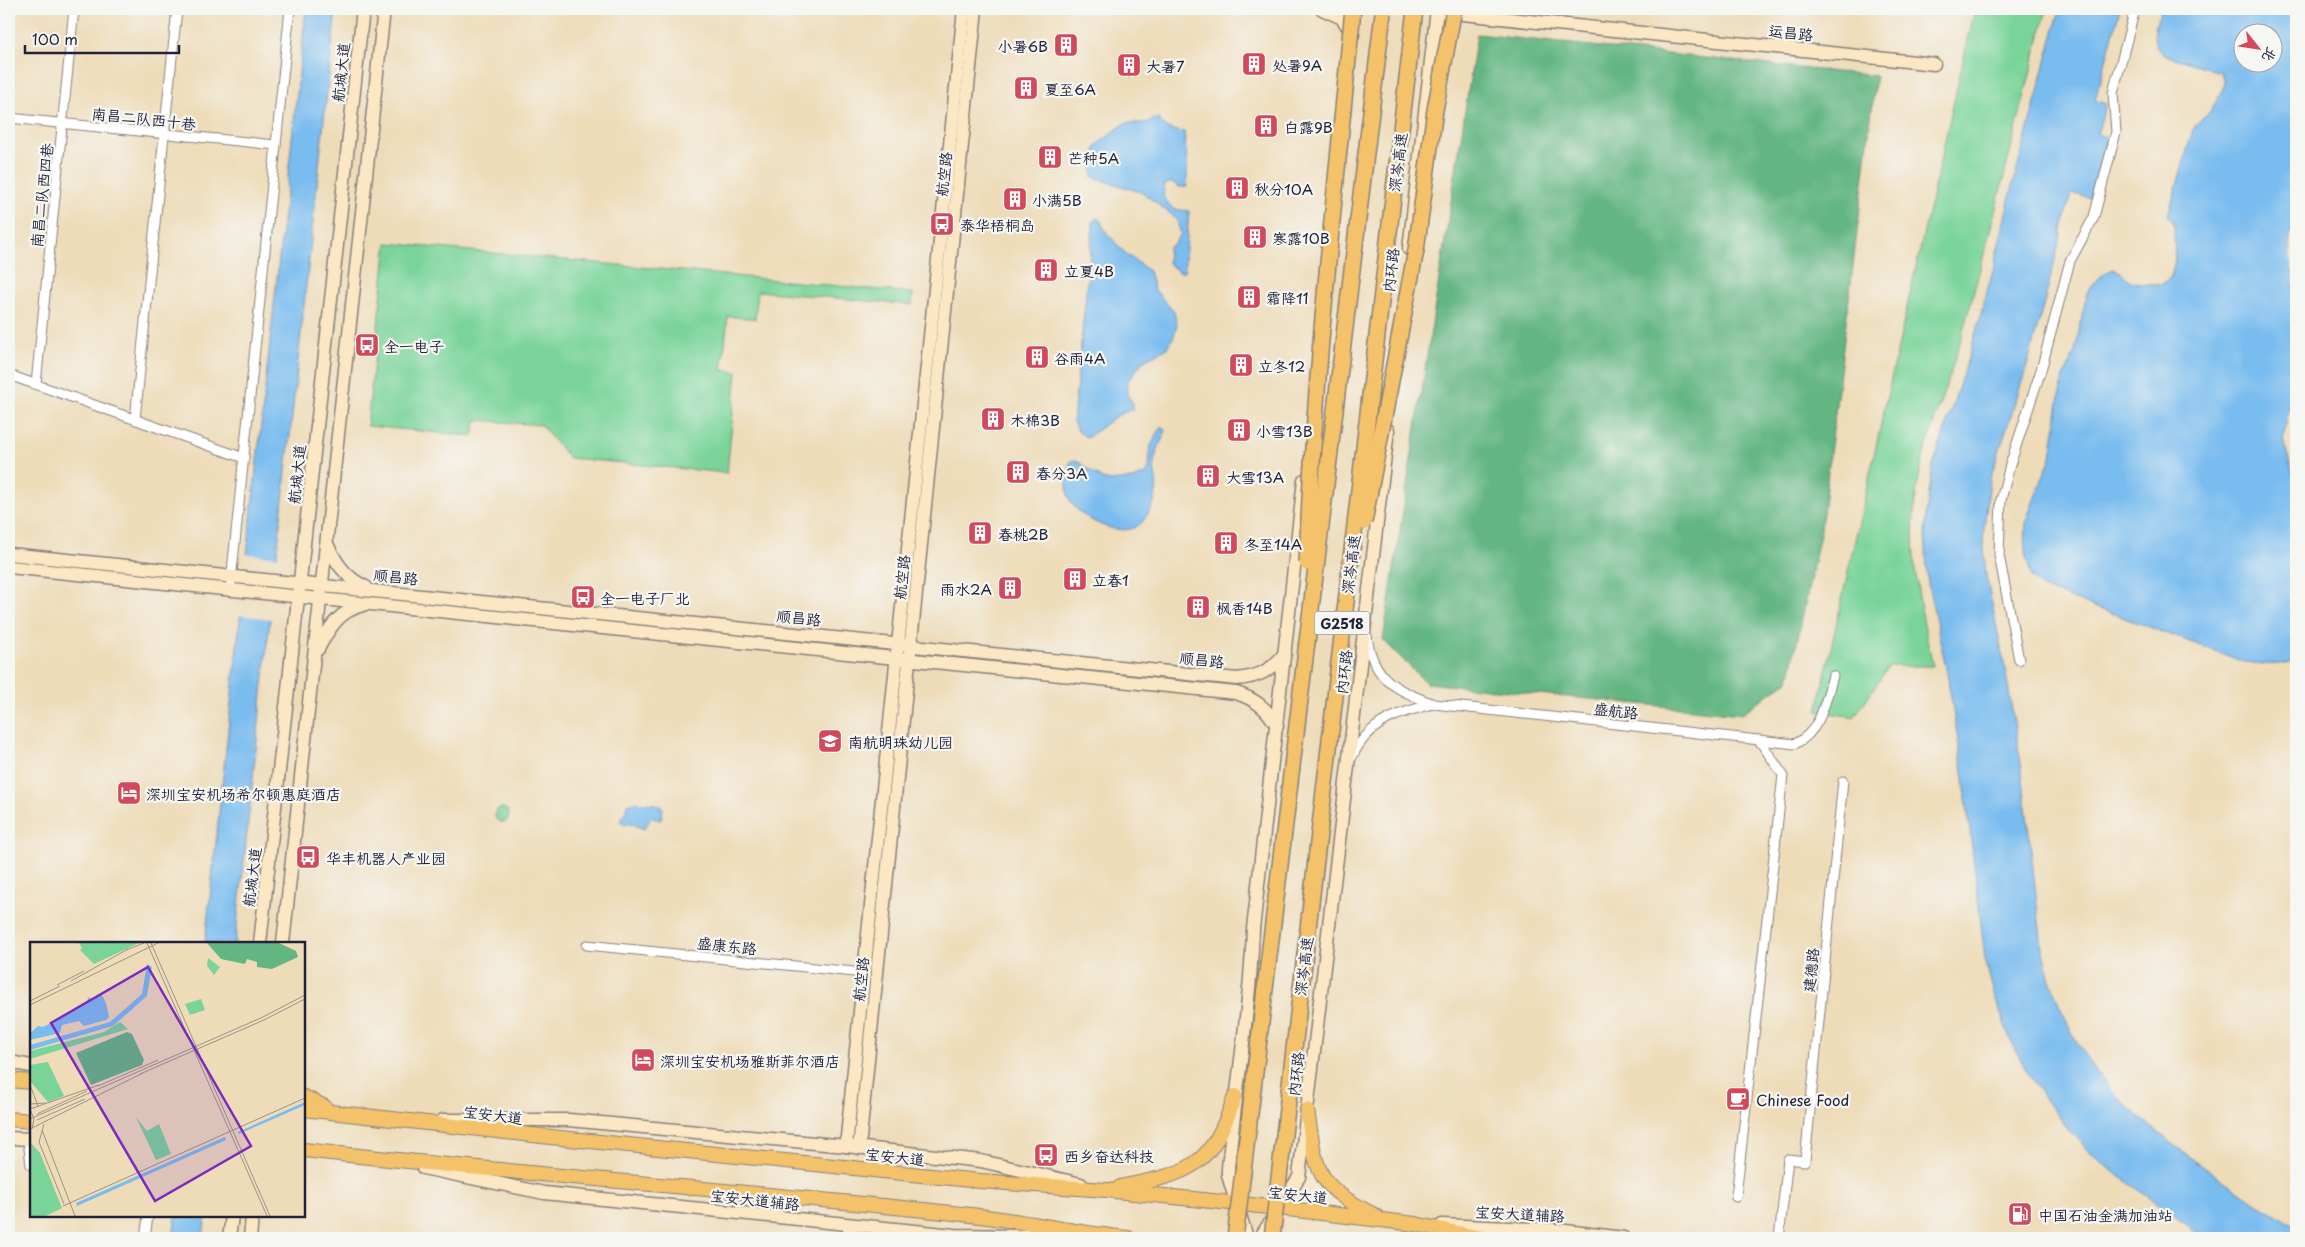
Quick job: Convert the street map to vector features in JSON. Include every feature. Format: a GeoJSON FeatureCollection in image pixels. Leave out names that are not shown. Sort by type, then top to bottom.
{"type":"FeatureCollection","features":[{"type":"Feature","properties":{"kind":"highway"},"geometry":{"type":"LineString","coordinates":[[1302,670],[1311,453],[1353,9]]}},
{"type":"Feature","properties":{"kind":"highway","name":"深岑高速"},"geometry":{"type":"LineString","coordinates":[[1272,1238],[1415,9]]}},
{"type":"Feature","properties":{"kind":"highway"},"geometry":{"type":"LineString","coordinates":[[1339,651],[1416,250],[1436,110],[1454,9]]}},
{"type":"Feature","properties":{"kind":"highway","name":"G2518"},"geometry":{"type":"LineString","coordinates":[[1235,1238],[1302,670],[1383,13]]}},
{"type":"Feature","properties":{"kind":"main road","name":"航城大道"},"geometry":{"type":"LineString","coordinates":[[260,942],[363,9]]}},
{"type":"Feature","properties":{"kind":"main road"},"geometry":{"type":"LineString","coordinates":[[283,942],[384,9]]}},
{"type":"Feature","properties":{"kind":"main road","name":"航空路"},"geometry":{"type":"LineString","coordinates":[[905,645],[964,9]]}},
{"type":"Feature","properties":{"kind":"main road","name":"航空路"},"geometry":{"type":"LineString","coordinates":[[846,1146],[864,973],[905,645],[976,9]]}},
{"type":"Feature","properties":{"kind":"main road"},"geometry":{"type":"LineString","coordinates":[[1322,9],[1342,18],[1350,28],[1356,43]]}},
{"type":"Feature","properties":{"kind":"main road"},"geometry":{"type":"LineString","coordinates":[[1247,1238],[1228,1175],[1235,1096],[1251,978],[1253,929],[1360,9]]}},
{"type":"Feature","properties":{"kind":"main road","name":"运昌路"},"geometry":{"type":"LineString","coordinates":[[1436,10],[1934,64]]}},
{"type":"Feature","properties":{"kind":"main road","name":"内环路"},"geometry":{"type":"LineString","coordinates":[[1260,1238],[1299,1177],[1366,623],[1436,10]]}},
{"type":"Feature","properties":{"kind":"main road"},"geometry":{"type":"LineString","coordinates":[[327,544],[336,563],[344,572],[350,578],[370,590]]}},
{"type":"Feature","properties":{"kind":"main road"},"geometry":{"type":"LineString","coordinates":[[9,554],[235,576]]}},
{"type":"Feature","properties":{"kind":"main road"},"geometry":{"type":"LineString","coordinates":[[9,567],[233,591]]}},
{"type":"Feature","properties":{"kind":"main road","name":"顺昌路"},"geometry":{"type":"LineString","coordinates":[[235,576],[1237,679],[1263,674],[1275,665],[1285,653]]}},
{"type":"Feature","properties":{"kind":"main road","name":"顺昌路"},"geometry":{"type":"LineString","coordinates":[[233,591],[1236,693],[1260,704],[1270,714],[1277,726]]}},
{"type":"Feature","properties":{"kind":"main road"},"geometry":{"type":"LineString","coordinates":[[314,655],[339,617],[348,610],[366,604]]}},
{"type":"Feature","properties":{"kind":"main road","name":"航空路"},"geometry":{"type":"LineString","coordinates":[[859,1148],[903,658]]}},
{"type":"Feature","properties":{"kind":"main road"},"geometry":{"type":"LineString","coordinates":[[9,1062],[30,1066]]}},
{"type":"Feature","properties":{"kind":"main road"},"geometry":{"type":"LineString","coordinates":[[9,1080],[30,1082]]}},
{"type":"Feature","properties":{"kind":"main road"},"geometry":{"type":"LineString","coordinates":[[411,1120],[569,1120],[846,1146],[981,1161],[1106,1190],[1167,1178],[1192,1166],[1203,1157],[1217,1139],[1235,1096]]}},
{"type":"Feature","properties":{"kind":"main road"},"geometry":{"type":"LineString","coordinates":[[305,1098],[321,1106],[345,1112]]}},
{"type":"Feature","properties":{"kind":"main road","name":"宝安大道"},"geometry":{"type":"LineString","coordinates":[[305,1109],[345,1112],[541,1136],[980,1181],[1106,1190],[1279,1208],[1415,1224],[1482,1238]]}},
{"type":"Feature","properties":{"kind":"main road"},"geometry":{"type":"LineString","coordinates":[[1307,1110],[1315,1163],[1322,1176],[1340,1196],[1386,1220]]}},
{"type":"Feature","properties":{"kind":"main road"},"geometry":{"type":"LineString","coordinates":[[9,1119],[30,1121]]}},
{"type":"Feature","properties":{"kind":"main road"},"geometry":{"type":"LineString","coordinates":[[9,1138],[30,1139]]}},
{"type":"Feature","properties":{"kind":"main road"},"geometry":{"type":"LineString","coordinates":[[305,1150],[392,1161],[538,1173],[974,1215],[1124,1238]]}},
{"type":"Feature","properties":{"kind":"main road"},"geometry":{"type":"LineString","coordinates":[[305,1158],[334,1153]]}},
{"type":"Feature","properties":{"kind":"main road","name":"宝安大道辅路"},"geometry":{"type":"LineString","coordinates":[[392,1161],[544,1193],[974,1236],[1124,1238]]}},
{"type":"Feature","properties":{"kind":"main road"},"geometry":{"type":"LineString","coordinates":[[229,1238],[232,1217]]}},
{"type":"Feature","properties":{"kind":"main road"},"geometry":{"type":"LineString","coordinates":[[250,1238],[252,1217]]}},
{"type":"Feature","properties":{"kind":"main road","name":"宝安大道辅路"},"geometry":{"type":"LineString","coordinates":[[1415,1224],[1539,1229],[1624,1238]]}},
{"type":"Feature","properties":{"kind":"main road"},"geometry":{"type":"LineString","coordinates":[[848,1238],[850,1225]]}},
{"type":"Feature","properties":{"kind":"street","name":"南昌二队西四巷"},"geometry":{"type":"LineString","coordinates":[[36,384],[74,9]]}},
{"type":"Feature","properties":{"kind":"street"},"geometry":{"type":"LineString","coordinates":[[135,419],[177,9]]}},
{"type":"Feature","properties":{"kind":"street"},"geometry":{"type":"LineString","coordinates":[[233,591],[244,458],[290,9]]}},
{"type":"Feature","properties":{"kind":"street"},"geometry":{"type":"LineString","coordinates":[[2019,660],[1999,555],[2001,500],[2010,465],[2044,361],[2070,261],[2094,216],[2116,132],[2113,93],[2135,9]]}},
{"type":"Feature","properties":{"kind":"street","name":"南昌二队西十巷"},"geometry":{"type":"LineString","coordinates":[[9,118],[276,145]]}},
{"type":"Feature","properties":{"kind":"street"},"geometry":{"type":"LineString","coordinates":[[9,375],[244,458]]}},
{"type":"Feature","properties":{"kind":"street"},"geometry":{"type":"LineString","coordinates":[[1366,623],[1372,658],[1380,673],[1392,685],[1406,694],[1434,704]]}},
{"type":"Feature","properties":{"kind":"street","name":"盛航路"},"geometry":{"type":"LineString","coordinates":[[1434,704],[1795,744],[1807,738],[1817,725],[1833,676]]}},
{"type":"Feature","properties":{"kind":"street"},"geometry":{"type":"LineString","coordinates":[[1348,768],[1356,747],[1379,722],[1401,712],[1434,704]]}},
{"type":"Feature","properties":{"kind":"street"},"geometry":{"type":"LineString","coordinates":[[1736,1197],[1783,775],[1759,740]]}},
{"type":"Feature","properties":{"kind":"street","name":"建德路"},"geometry":{"type":"LineString","coordinates":[[1778,1238],[1788,1159],[1805,1161],[1843,781]]}},
{"type":"Feature","properties":{"kind":"street","name":"盛康东路"},"geometry":{"type":"LineString","coordinates":[[587,945],[864,973]]}},
{"type":"Feature","properties":{"kind":"street"},"geometry":{"type":"LineString","coordinates":[[145,1238],[148,1217]]}},
{"type":"Feature","properties":{"kind":"green space"},"geometry":{"type":"Polygon","coordinates":[[[1975,9],[2047,9],[1955,360],[1926,446],[1917,490],[1913,532],[1915,571],[1933,666],[1889,666],[1854,717],[1817,711],[1916,267],[1975,9]]]}},
{"type":"Feature","properties":{"kind":"green space"},"geometry":{"type":"Polygon","coordinates":[[[1477,34],[1876,76],[1821,529],[1789,680],[1741,714],[1426,683],[1383,640],[1477,34]]]}},
{"type":"Feature","properties":{"kind":"green space"},"geometry":{"type":"Polygon","coordinates":[[[387,243],[913,293],[912,305],[758,291],[755,319],[728,316],[722,370],[737,372],[727,473],[569,458],[541,425],[476,420],[473,436],[367,426],[387,243]]]}},
{"type":"Feature","properties":{"kind":"green space"},"geometry":{"type":"Polygon","coordinates":[[[499,808],[505,808],[509,815],[505,822],[499,822],[495,818],[495,812],[499,808]]]}},
{"type":"Feature","properties":{"kind":"water"},"geometry":{"type":"Polygon","coordinates":[[[306,9],[336,9],[235,942],[205,942],[306,9]]]}},
{"type":"Feature","properties":{"kind":"water"},"geometry":{"type":"Polygon","coordinates":[[[2060,9],[2120,9],[2095,100],[2106,104],[2097,134],[2109,138],[2091,198],[2071,193],[2027,366],[1990,479],[1983,537],[1986,575],[2004,663],[2021,763],[2042,948],[2050,980],[2062,1012],[2077,1042],[2095,1070],[2117,1096],[2141,1119],[2195,1161],[2252,1200],[2296,1226],[2296,1238],[2205,1238],[2103,1164],[2074,1136],[2049,1105],[2027,1072],[2009,1036],[1995,998],[1985,959],[1963,771],[1947,673],[1928,584],[1925,537],[1926,513],[1933,466],[1971,349],[1992,274],[2010,196],[2060,9]]]}},
{"type":"Feature","properties":{"kind":"water"},"geometry":{"type":"Polygon","coordinates":[[[2161,9],[2296,9],[2296,224],[2290,235],[2289,249],[2293,275],[2296,375],[2283,440],[2292,471],[2296,477],[2296,527],[2292,534],[2296,546],[2296,660],[2283,664],[2245,662],[2042,588],[2032,578],[2025,554],[2026,520],[2051,457],[2062,381],[2075,351],[2087,292],[2098,278],[2113,269],[2132,282],[2141,284],[2162,284],[2171,277],[2175,260],[2174,227],[2172,220],[2168,216],[2194,126],[2209,113],[2222,92],[2224,82],[2220,72],[2165,55],[2159,50],[2155,40],[2155,27],[2161,9]]]}},
{"type":"Feature","properties":{"kind":"water"},"geometry":{"type":"Polygon","coordinates":[[[1158,118],[1163,125],[1175,131],[1184,132],[1187,187],[1179,187],[1171,182],[1165,185],[1163,197],[1173,209],[1189,211],[1184,272],[1179,272],[1168,263],[1168,248],[1175,243],[1181,234],[1176,218],[1143,193],[1093,177],[1092,159],[1098,144],[1125,123],[1146,123],[1158,118]]]}},
{"type":"Feature","properties":{"kind":"water"},"geometry":{"type":"Polygon","coordinates":[[[1097,218],[1106,232],[1125,253],[1149,271],[1154,289],[1174,312],[1177,324],[1174,336],[1166,349],[1144,360],[1128,381],[1127,395],[1133,403],[1133,409],[1116,416],[1087,438],[1078,431],[1073,422],[1093,225],[1094,220],[1097,218]]]}},
{"type":"Feature","properties":{"kind":"water"},"geometry":{"type":"Polygon","coordinates":[[[1161,426],[1166,430],[1154,462],[1156,479],[1155,497],[1152,507],[1143,521],[1136,527],[1126,530],[1115,529],[1103,526],[1082,514],[1069,498],[1067,489],[1071,461],[1076,460],[1102,479],[1110,481],[1133,479],[1145,474],[1149,469],[1150,448],[1161,426]]]}},
{"type":"Feature","properties":{"kind":"water"},"geometry":{"type":"Polygon","coordinates":[[[635,802],[656,804],[663,808],[661,820],[651,818],[644,829],[631,823],[624,825],[621,822],[621,817],[625,813],[627,804],[635,802]]]}},
{"type":"Feature","properties":{"kind":"water"},"geometry":{"type":"Polygon","coordinates":[[[176,1217],[206,1217],[203,1238],[173,1238],[176,1217]]]}},
{"type":"Feature","properties":{"kind":"pier"},"geometry":{"type":"Polygon","coordinates":[[[245,554],[279,557],[273,619],[238,615],[245,554]]]}},
{"type":"Feature","properties":{"kind":"place","name":"小暑6B"},"geometry":{"type":"Point","coordinates":[1066,45]}},
{"type":"Feature","properties":{"kind":"place","name":"处暑9A"},"geometry":{"type":"Point","coordinates":[1254,64]}},
{"type":"Feature","properties":{"kind":"place","name":"大暑7"},"geometry":{"type":"Point","coordinates":[1129,65]}},
{"type":"Feature","properties":{"kind":"place","name":"夏至6A"},"geometry":{"type":"Point","coordinates":[1026,88]}},
{"type":"Feature","properties":{"kind":"place","name":"白露9B"},"geometry":{"type":"Point","coordinates":[1266,126]}},
{"type":"Feature","properties":{"kind":"place","name":"芒种5A"},"geometry":{"type":"Point","coordinates":[1050,157]}},
{"type":"Feature","properties":{"kind":"place","name":"秋分10A"},"geometry":{"type":"Point","coordinates":[1237,188]}},
{"type":"Feature","properties":{"kind":"place","name":"小满5B"},"geometry":{"type":"Point","coordinates":[1015,199]}},
{"type":"Feature","properties":{"kind":"place","name":"泰华梧桐岛"},"geometry":{"type":"Point","coordinates":[942,224]}},
{"type":"Feature","properties":{"kind":"place","name":"寒露10B"},"geometry":{"type":"Point","coordinates":[1255,237]}},
{"type":"Feature","properties":{"kind":"place","name":"立夏4B"},"geometry":{"type":"Point","coordinates":[1046,270]}},
{"type":"Feature","properties":{"kind":"place","name":"霜降11"},"geometry":{"type":"Point","coordinates":[1249,297]}},
{"type":"Feature","properties":{"kind":"place","name":"全一电子"},"geometry":{"type":"Point","coordinates":[367,345]}},
{"type":"Feature","properties":{"kind":"place","name":"谷雨4A"},"geometry":{"type":"Point","coordinates":[1037,357]}},
{"type":"Feature","properties":{"kind":"place","name":"立冬12"},"geometry":{"type":"Point","coordinates":[1241,365]}},
{"type":"Feature","properties":{"kind":"place","name":"木棉3B"},"geometry":{"type":"Point","coordinates":[993,419]}},
{"type":"Feature","properties":{"kind":"place","name":"小雪13B"},"geometry":{"type":"Point","coordinates":[1239,430]}},
{"type":"Feature","properties":{"kind":"place","name":"春分3A"},"geometry":{"type":"Point","coordinates":[1018,472]}},
{"type":"Feature","properties":{"kind":"place","name":"大雪13A"},"geometry":{"type":"Point","coordinates":[1208,476]}},
{"type":"Feature","properties":{"kind":"place","name":"春桃2B"},"geometry":{"type":"Point","coordinates":[980,533]}},
{"type":"Feature","properties":{"kind":"place","name":"冬至14A"},"geometry":{"type":"Point","coordinates":[1226,543]}},
{"type":"Feature","properties":{"kind":"place","name":"立春1"},"geometry":{"type":"Point","coordinates":[1075,579]}},
{"type":"Feature","properties":{"kind":"place","name":"雨水2A"},"geometry":{"type":"Point","coordinates":[1010,588]}},
{"type":"Feature","properties":{"kind":"place","name":"全一电子厂北"},"geometry":{"type":"Point","coordinates":[583,597]}},
{"type":"Feature","properties":{"kind":"place","name":"枫香14B"},"geometry":{"type":"Point","coordinates":[1198,607]}},
{"type":"Feature","properties":{"kind":"place","name":"南航明珠幼儿园"},"geometry":{"type":"Point","coordinates":[830,741]}},
{"type":"Feature","properties":{"kind":"place","name":"深圳宝安机场希尔顿惠庭酒店"},"geometry":{"type":"Point","coordinates":[129,793]}},
{"type":"Feature","properties":{"kind":"place","name":"华丰机器人产业园"},"geometry":{"type":"Point","coordinates":[308,857]}},
{"type":"Feature","properties":{"kind":"place","name":"深圳宝安机场雅斯菲尔酒店"},"geometry":{"type":"Point","coordinates":[643,1060]}},
{"type":"Feature","properties":{"kind":"place","name":"Chinese Food"},"geometry":{"type":"Point","coordinates":[1738,1099]}},
{"type":"Feature","properties":{"kind":"place","name":"西乡奋达科技"},"geometry":{"type":"Point","coordinates":[1046,1155]}},
{"type":"Feature","properties":{"kind":"place","name":"中国石油金满加油站"},"geometry":{"type":"Point","coordinates":[2020,1214]}}]}
